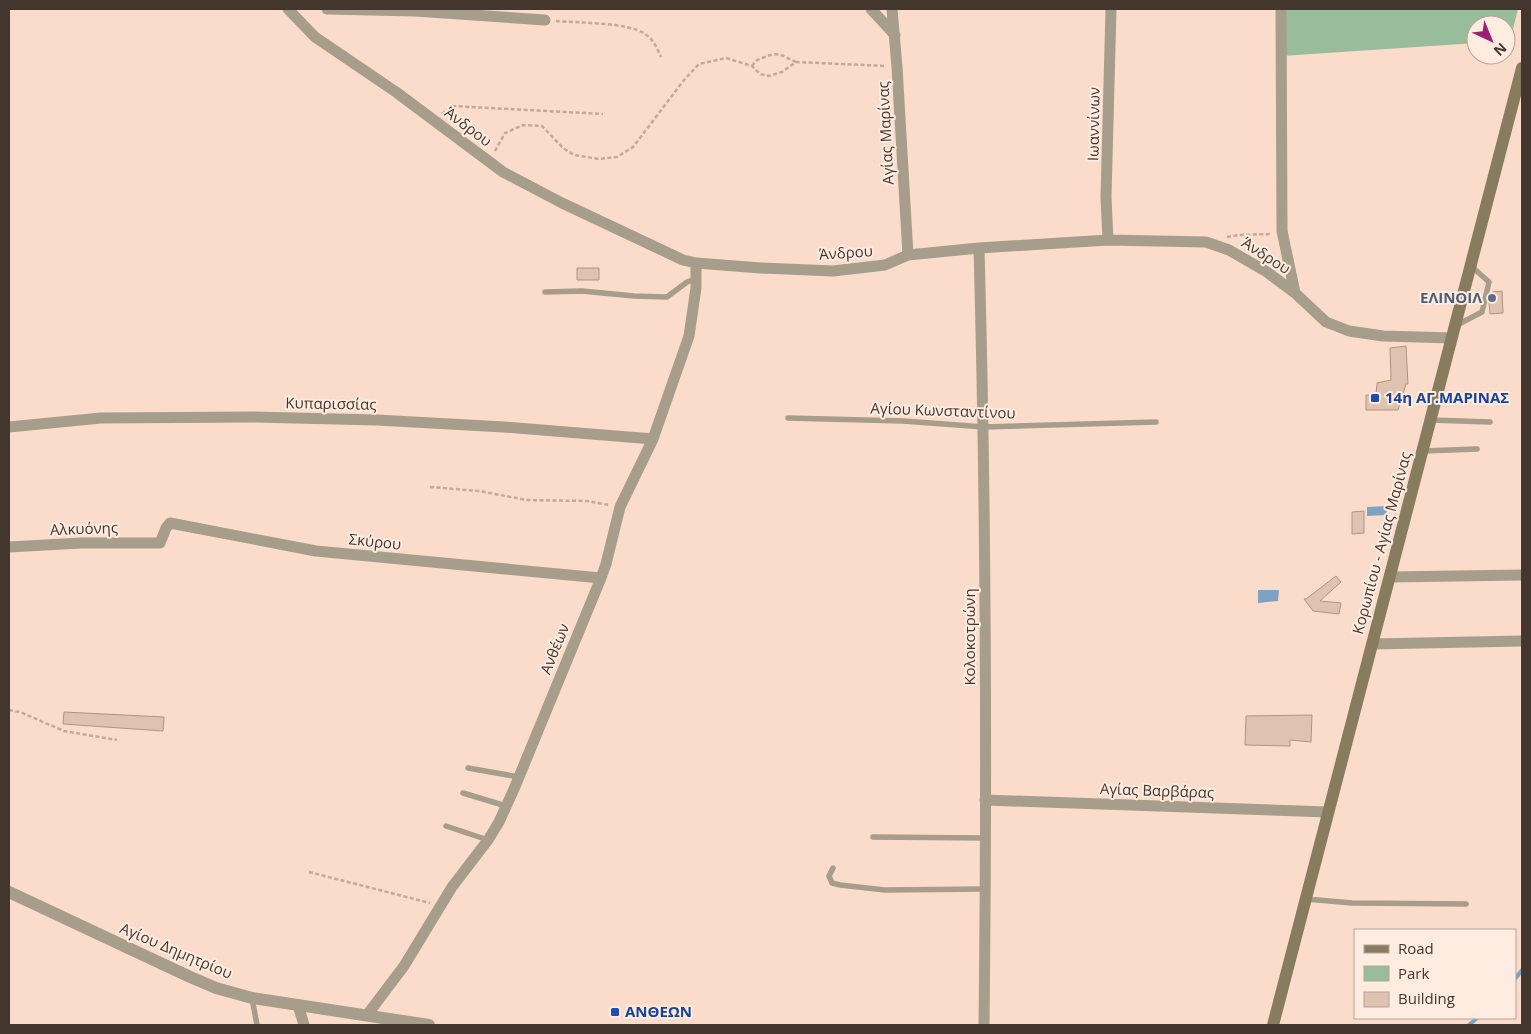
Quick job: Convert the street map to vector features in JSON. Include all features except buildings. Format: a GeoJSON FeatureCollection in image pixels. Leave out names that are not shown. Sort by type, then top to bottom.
{"type":"FeatureCollection","features":[{"type":"Feature","properties":{"kind":"main road","name":"Κορωπίου - Αγίας Μαρίνας"},"geometry":{"type":"LineString","coordinates":[[1273,1025],[1471,266],[1518,102],[1522,68]]}},
{"type":"Feature","properties":{"kind":"street","name":"Άνδρου"},"geometry":{"type":"LineString","coordinates":[[288,9],[315,36],[434,120],[503,172],[562,203],[683,260],[696,263],[760,268],[833,271],[885,265],[908,255],[979,248],[1108,240],[1206,242],[1229,250],[1267,272],[1326,322],[1349,331],[1383,336],[1454,332]]}},
{"type":"Feature","properties":{"kind":"street"},"geometry":{"type":"LineString","coordinates":[[327,9],[415,11],[545,20]]}},
{"type":"Feature","properties":{"kind":"street"},"geometry":{"type":"LineString","coordinates":[[871,9],[895,35]]}},
{"type":"Feature","properties":{"kind":"street","name":"Αγίας Μαρίνας"},"geometry":{"type":"LineString","coordinates":[[892,9],[908,255]]}},
{"type":"Feature","properties":{"kind":"street","name":"Ιωαννίνων"},"geometry":{"type":"LineString","coordinates":[[1108,240],[1106,197],[1111,9]]}},
{"type":"Feature","properties":{"kind":"street"},"geometry":{"type":"LineString","coordinates":[[1281,9],[1282,231],[1295,294]]}},
{"type":"Feature","properties":{"kind":"street","name":"Κολοκοτρώνη"},"geometry":{"type":"LineString","coordinates":[[979,248],[984,427],[984,1025]]}},
{"type":"Feature","properties":{"kind":"street","name":"Ανθέων"},"geometry":{"type":"LineString","coordinates":[[367,1015],[404,966],[452,888],[488,840],[519,777],[601,578],[620,507],[653,439],[689,336],[696,288],[694,279],[696,263]]}},
{"type":"Feature","properties":{"kind":"street","name":"Κυπαρισσίας"},"geometry":{"type":"LineString","coordinates":[[9,427],[101,418],[262,417],[475,425],[653,439]]}},
{"type":"Feature","properties":{"kind":"street","name":"Σκύρου"},"geometry":{"type":"LineString","coordinates":[[160,543],[170,523],[316,551],[601,578]]}},
{"type":"Feature","properties":{"kind":"street","name":"Αλκυόνης"},"geometry":{"type":"LineString","coordinates":[[9,547],[82,543],[160,543]]}},
{"type":"Feature","properties":{"kind":"street"},"geometry":{"type":"LineString","coordinates":[[1390,577],[1522,575]]}},
{"type":"Feature","properties":{"kind":"street"},"geometry":{"type":"LineString","coordinates":[[1372,644],[1522,641]]}},
{"type":"Feature","properties":{"kind":"street","name":"Αγίας Βαρβάρας"},"geometry":{"type":"LineString","coordinates":[[985,800],[1328,812]]}},
{"type":"Feature","properties":{"kind":"street","name":"Αγίου Δημητρίου"},"geometry":{"type":"LineString","coordinates":[[9,892],[216,988],[252,998],[429,1025]]}},
{"type":"Feature","properties":{"kind":"street"},"geometry":{"type":"LineString","coordinates":[[298,1005],[304,1025]]}},
{"type":"Feature","properties":{"kind":"lane"},"geometry":{"type":"LineString","coordinates":[[1454,332],[1482,312],[1489,282],[1471,266]]}},
{"type":"Feature","properties":{"kind":"lane"},"geometry":{"type":"LineString","coordinates":[[544,292],[582,291],[667,297],[694,279]]}},
{"type":"Feature","properties":{"kind":"lane","name":"Αγίου Κωνσταντίνου"},"geometry":{"type":"LineString","coordinates":[[788,418],[903,421],[984,427],[1156,422]]}},
{"type":"Feature","properties":{"kind":"lane"},"geometry":{"type":"LineString","coordinates":[[1431,420],[1490,422]]}},
{"type":"Feature","properties":{"kind":"lane"},"geometry":{"type":"LineString","coordinates":[[1422,451],[1477,449]]}},
{"type":"Feature","properties":{"kind":"lane"},"geometry":{"type":"LineString","coordinates":[[468,768],[519,777]]}},
{"type":"Feature","properties":{"kind":"lane"},"geometry":{"type":"LineString","coordinates":[[462,793],[506,806]]}},
{"type":"Feature","properties":{"kind":"lane"},"geometry":{"type":"LineString","coordinates":[[446,826],[488,840]]}},
{"type":"Feature","properties":{"kind":"lane"},"geometry":{"type":"LineString","coordinates":[[873,837],[985,838]]}},
{"type":"Feature","properties":{"kind":"lane"},"geometry":{"type":"LineString","coordinates":[[833,868],[829,876],[832,882],[840,886],[885,890],[985,889]]}},
{"type":"Feature","properties":{"kind":"lane"},"geometry":{"type":"LineString","coordinates":[[1306,900],[1352,903],[1466,904]]}},
{"type":"Feature","properties":{"kind":"lane"},"geometry":{"type":"LineString","coordinates":[[252,998],[257,1025]]}},
{"type":"Feature","properties":{"kind":"path"},"geometry":{"type":"LineString","coordinates":[[545,20],[628,27],[645,34],[656,44],[661,56]]}},
{"type":"Feature","properties":{"kind":"path"},"geometry":{"type":"LineString","coordinates":[[752,66],[758,58],[780,54],[796,62],[897,67]]}},
{"type":"Feature","properties":{"kind":"path"},"geometry":{"type":"LineString","coordinates":[[489,161],[505,134],[523,125],[542,126],[563,148],[574,155],[599,159],[617,157],[632,147],[684,80],[699,64],[726,58],[752,66],[760,74],[769,76],[782,72],[796,62]]}},
{"type":"Feature","properties":{"kind":"path"},"geometry":{"type":"LineString","coordinates":[[434,120],[452,106],[603,114]]}},
{"type":"Feature","properties":{"kind":"path"},"geometry":{"type":"LineString","coordinates":[[1206,242],[1239,235],[1269,234],[1282,231]]}},
{"type":"Feature","properties":{"kind":"path"},"geometry":{"type":"LineString","coordinates":[[430,487],[479,491],[527,500],[587,501],[620,507]]}},
{"type":"Feature","properties":{"kind":"path"},"geometry":{"type":"LineString","coordinates":[[9,710],[20,712],[64,731],[117,740]]}},
{"type":"Feature","properties":{"kind":"path"},"geometry":{"type":"LineString","coordinates":[[309,872],[441,906]]}},
{"type":"Feature","properties":{"kind":"green space"},"geometry":{"type":"Polygon","coordinates":[[[1282,9],[1518,9],[1516,17],[1516,15],[1466,15],[1466,44],[1282,56],[1282,9]]]}},
{"type":"Feature","properties":{"kind":"water"},"geometry":{"type":"Polygon","coordinates":[[[1386,506],[1387,515],[1367,516],[1367,507],[1386,506]]]}},
{"type":"Feature","properties":{"kind":"water"},"geometry":{"type":"Polygon","coordinates":[[[1258,590],[1279,590],[1278,601],[1258,603],[1258,590]]]}},
{"type":"Feature","properties":{"kind":"waterway"},"geometry":{"type":"LineString","coordinates":[[1516,978],[1522,970]]}},
{"type":"Feature","properties":{"kind":"waterway"},"geometry":{"type":"LineString","coordinates":[[1469,1025],[1476,1019]]}},
{"type":"Feature","properties":{"kind":"place","name":"ΕΛΙΝΟΙΛ"},"geometry":{"type":"Point","coordinates":[1492,298]}},
{"type":"Feature","properties":{"kind":"place","name":"14η ΑΓ.ΜΑΡΙΝΑΣ"},"geometry":{"type":"Point","coordinates":[1375,398]}},
{"type":"Feature","properties":{"kind":"place","name":"ΑΝΘΕΩΝ"},"geometry":{"type":"Point","coordinates":[615,1012]}}]}
